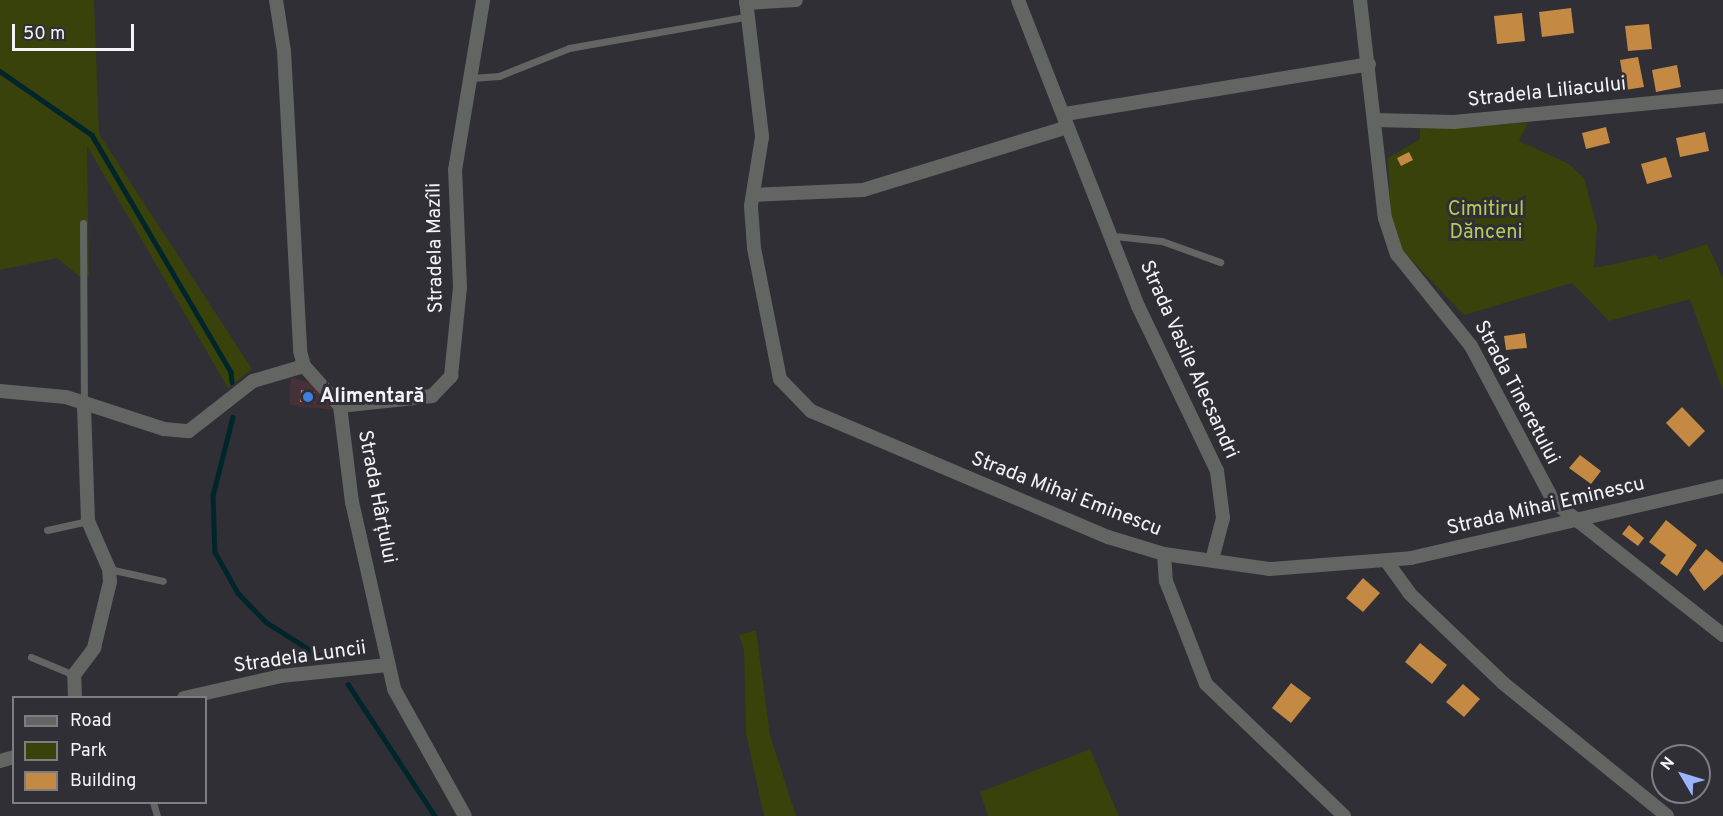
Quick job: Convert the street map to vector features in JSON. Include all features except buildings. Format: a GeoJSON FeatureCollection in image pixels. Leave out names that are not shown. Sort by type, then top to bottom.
{"type":"FeatureCollection","features":[{"type":"Feature","properties":{"kind":"street"},"geometry":{"type":"LineString","coordinates":[[276,0],[284,51],[293,293],[304,366],[340,406]]}},
{"type":"Feature","properties":{"kind":"street","name":"Stradela Mazîli"},"geometry":{"type":"LineString","coordinates":[[340,406],[432,396],[451,376],[460,287],[455,170],[483,0]]}},
{"type":"Feature","properties":{"kind":"street"},"geometry":{"type":"LineString","coordinates":[[796,0],[746,7],[762,137],[753,195],[862,190],[1067,121],[1369,64]]}},
{"type":"Feature","properties":{"kind":"street","name":"Strada Vasile Alecsandri"},"geometry":{"type":"LineString","coordinates":[[1018,0],[1114,236],[1138,306],[1217,471],[1223,518],[1212,560]]}},
{"type":"Feature","properties":{"kind":"street","name":"Strada Tineretului"},"geometry":{"type":"LineString","coordinates":[[1360,0],[1376,120],[1384,218],[1397,254],[1471,346],[1545,489],[1573,519],[1723,636]]}},
{"type":"Feature","properties":{"kind":"street","name":"Stradela Liliacului"},"geometry":{"type":"LineString","coordinates":[[1376,120],[1454,123],[1723,96]]}},
{"type":"Feature","properties":{"kind":"street","name":"Strada Mihai Eminescu"},"geometry":{"type":"LineString","coordinates":[[753,195],[754,248],[780,379],[797,402],[1075,524],[1164,554],[1292,570],[1387,562],[1723,486]]}},
{"type":"Feature","properties":{"kind":"street"},"geometry":{"type":"LineString","coordinates":[[0,391],[66,397],[84,406],[189,431],[253,381],[304,366]]}},
{"type":"Feature","properties":{"kind":"street"},"geometry":{"type":"LineString","coordinates":[[75,696],[74,675],[99,633],[110,569],[88,521],[84,406]]}},
{"type":"Feature","properties":{"kind":"street","name":"Strada Hârțului"},"geometry":{"type":"LineString","coordinates":[[340,406],[352,502],[387,665],[425,748],[465,816]]}},
{"type":"Feature","properties":{"kind":"street"},"geometry":{"type":"LineString","coordinates":[[1164,554],[1166,582],[1206,684],[1344,816]]}},
{"type":"Feature","properties":{"kind":"street"},"geometry":{"type":"LineString","coordinates":[[1387,562],[1410,594],[1503,683],[1667,816]]}},
{"type":"Feature","properties":{"kind":"street","name":"Stradela Luncii"},"geometry":{"type":"LineString","coordinates":[[193,696],[281,676],[387,665]]}},
{"type":"Feature","properties":{"kind":"lane"},"geometry":{"type":"LineString","coordinates":[[471,78],[499,76],[569,48],[746,7]]}},
{"type":"Feature","properties":{"kind":"lane"},"geometry":{"type":"LineString","coordinates":[[83,223],[84,406]]}},
{"type":"Feature","properties":{"kind":"lane"},"geometry":{"type":"LineString","coordinates":[[1114,236],[1162,241],[1220,262]]}},
{"type":"Feature","properties":{"kind":"lane"},"geometry":{"type":"LineString","coordinates":[[46,530],[88,521]]}},
{"type":"Feature","properties":{"kind":"lane"},"geometry":{"type":"LineString","coordinates":[[110,569],[163,581]]}},
{"type":"Feature","properties":{"kind":"lane"},"geometry":{"type":"LineString","coordinates":[[31,657],[74,675]]}},
{"type":"Feature","properties":{"kind":"shaded area"},"geometry":{"type":"Polygon","coordinates":[[[291,377],[311,383],[333,410],[289,405],[291,377]]]}},
{"type":"Feature","properties":{"kind":"green space"},"geometry":{"type":"Polygon","coordinates":[[[0,0],[94,0],[99,134],[252,369],[228,388],[87,146],[89,276],[80,277],[57,258],[0,270],[0,0]]]}},
{"type":"Feature","properties":{"kind":"green space","name":"Cimitirul Dănceni"},"geometry":{"type":"Polygon","coordinates":[[[1528,123],[1519,141],[1569,164],[1584,178],[1597,227],[1594,268],[1656,255],[1659,260],[1707,244],[1723,278],[1723,391],[1690,299],[1609,321],[1572,283],[1464,315],[1400,248],[1391,220],[1388,158],[1420,139],[1420,129],[1528,123]]]}},
{"type":"Feature","properties":{"kind":"green space"},"geometry":{"type":"Polygon","coordinates":[[[756,630],[770,735],[796,816],[764,816],[746,733],[744,649],[739,635],[756,630]]]}},
{"type":"Feature","properties":{"kind":"green space"},"geometry":{"type":"Polygon","coordinates":[[[1090,749],[1119,816],[988,816],[980,792],[1090,749]]]}},
{"type":"Feature","properties":{"kind":"waterway"},"geometry":{"type":"LineString","coordinates":[[0,71],[92,135],[231,372],[232,382]]}},
{"type":"Feature","properties":{"kind":"waterway"},"geometry":{"type":"LineString","coordinates":[[233,417],[213,496],[215,552],[238,593],[266,622],[324,659]]}},
{"type":"Feature","properties":{"kind":"waterway"},"geometry":{"type":"LineString","coordinates":[[348,684],[435,816]]}},
{"type":"Feature","properties":{"kind":"place","name":"Alimentară"},"geometry":{"type":"Point","coordinates":[308,397]}}]}
